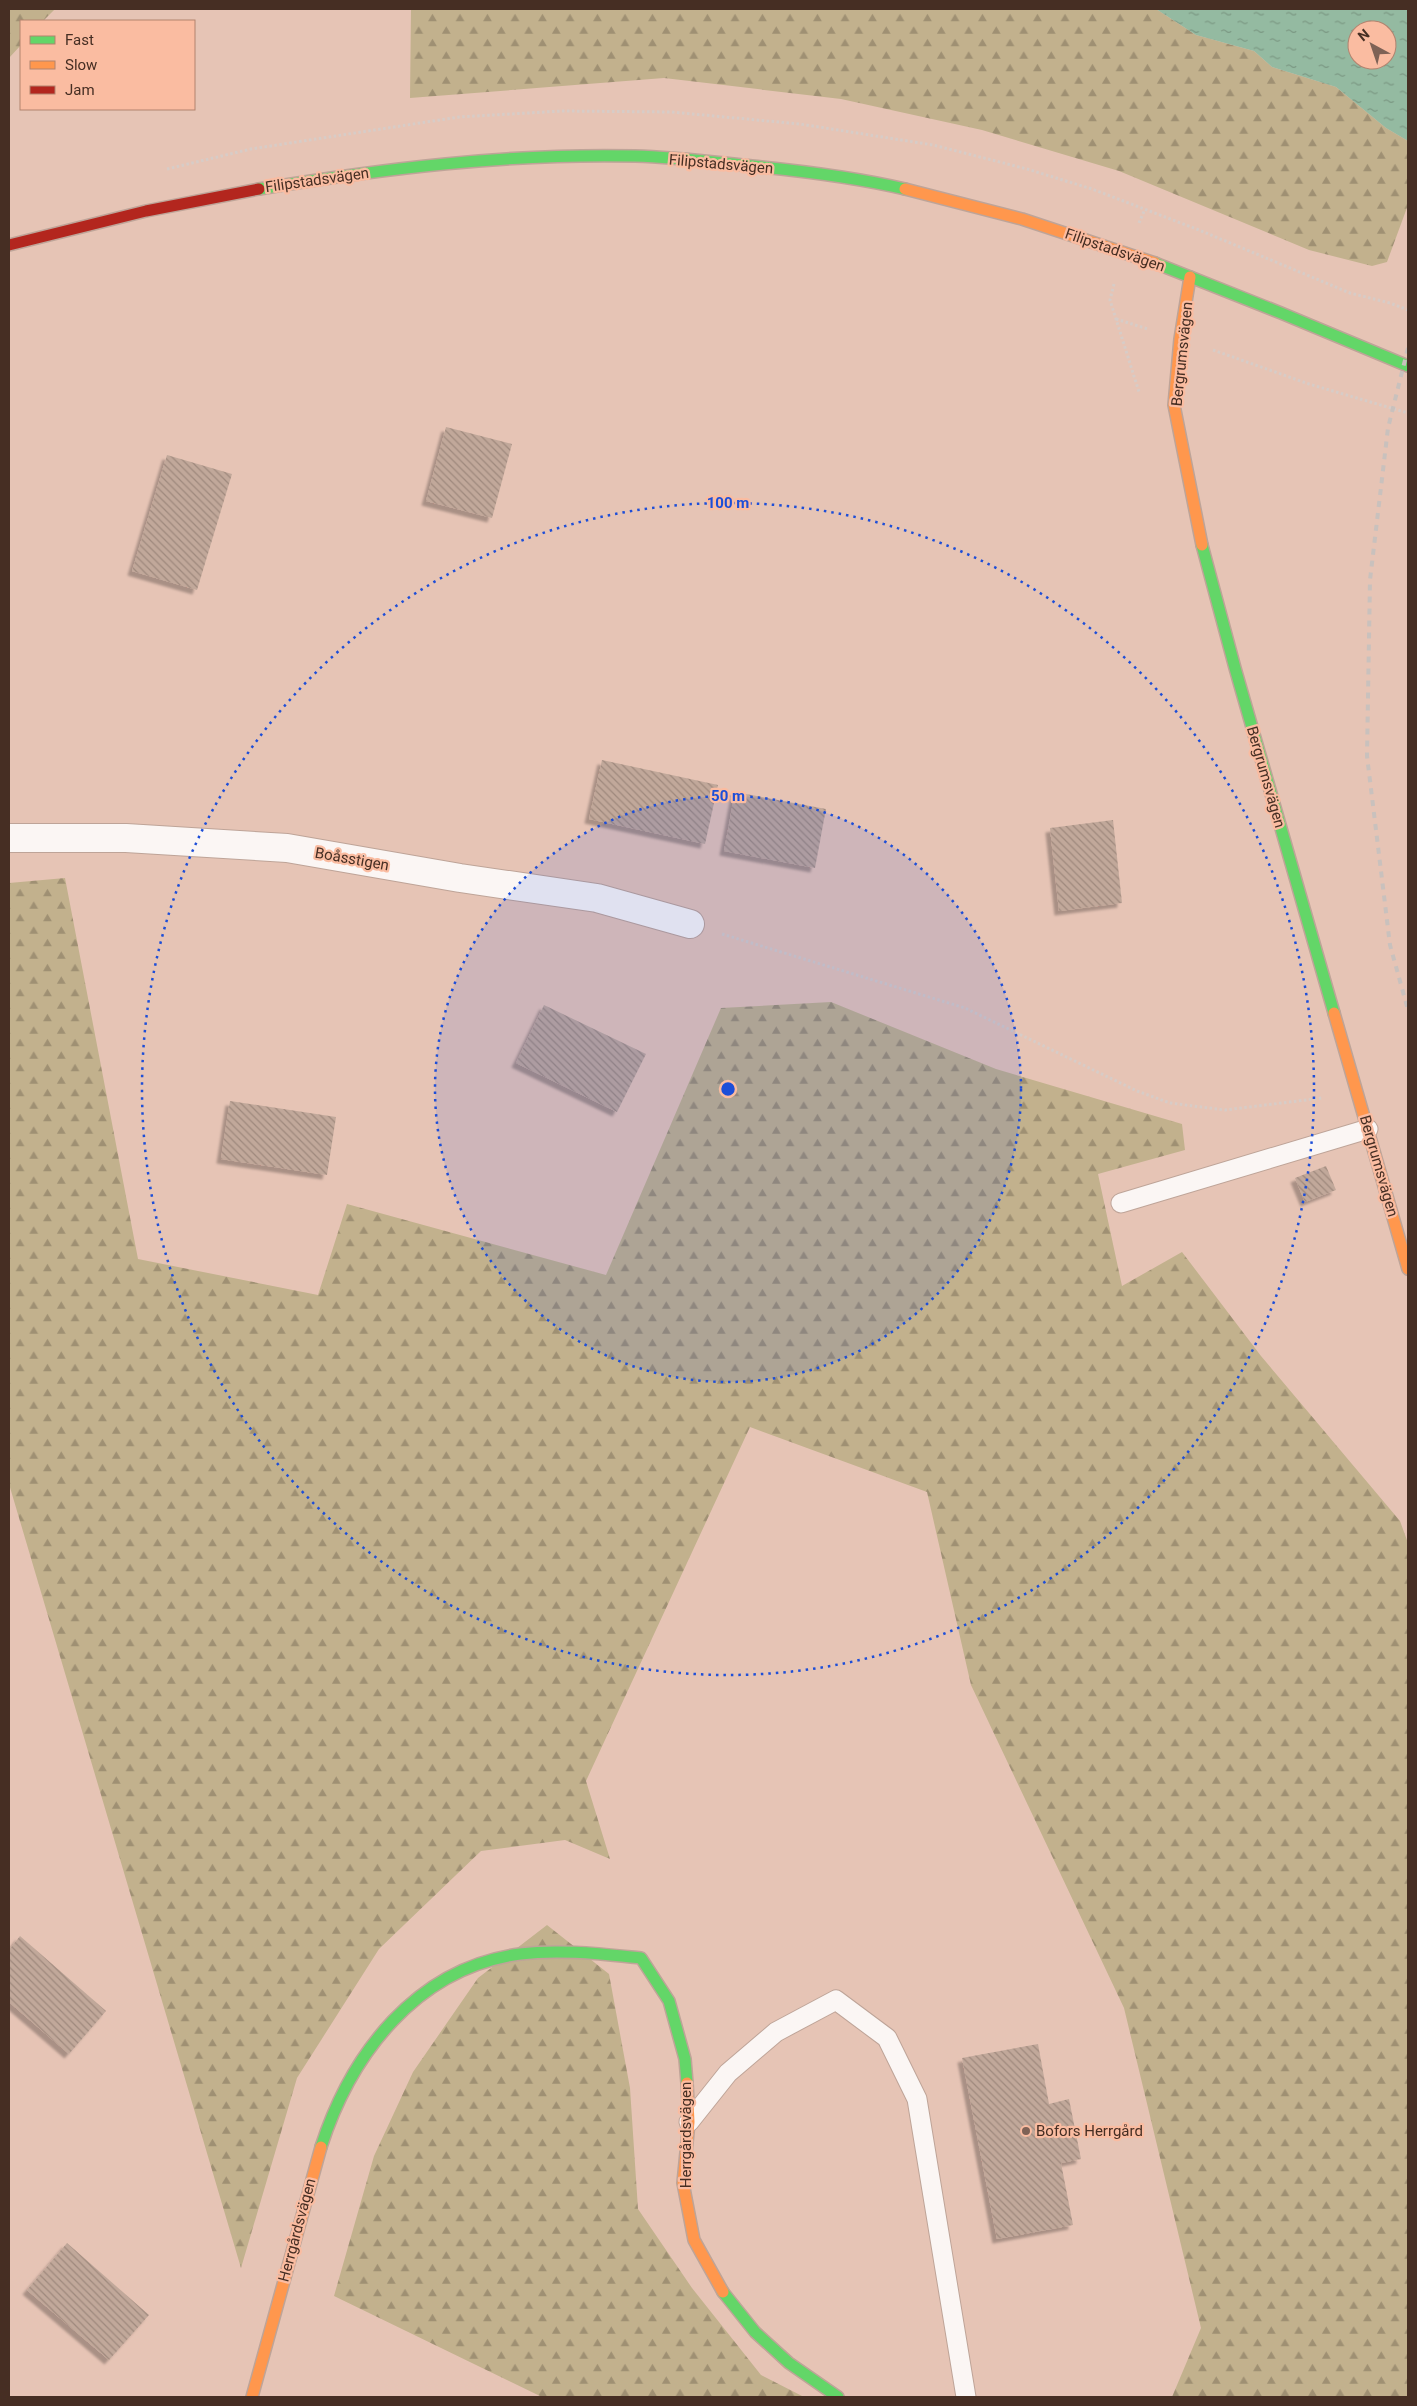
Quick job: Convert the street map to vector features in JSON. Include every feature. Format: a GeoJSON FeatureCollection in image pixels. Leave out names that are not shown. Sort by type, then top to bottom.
{"type":"FeatureCollection","features":[{"type":"Feature","properties":{"kind":"street","name":"Filipstadsvägen"},"geometry":{"type":"LineString","coordinates":[[9,245],[165,206],[280,184],[517,158],[626,156],[805,171],[886,184],[970,203],[1083,238],[1190,277],[1408,366]]}},
{"type":"Feature","properties":{"kind":"street","name":"Bergrumsvägen"},"geometry":{"type":"LineString","coordinates":[[1190,277],[1180,339],[1174,406],[1197,525],[1235,668],[1408,1269]]}},
{"type":"Feature","properties":{"kind":"street","name":"Boåsstigen"},"geometry":{"type":"LineString","coordinates":[[9,838],[126,838],[286,848],[460,878],[596,898],[690,924]]}},
{"type":"Feature","properties":{"kind":"street","name":"Herrgårdsvägen"},"geometry":{"type":"LineString","coordinates":[[252,2397],[322,2139],[344,2085],[369,2045],[405,2007],[450,1975],[501,1957],[558,1950],[641,1958],[669,2001],[685,2059],[688,2122],[683,2183],[694,2240],[718,2286],[755,2332],[789,2363],[838,2397]]}},
{"type":"Feature","properties":{"kind":"lane"},"geometry":{"type":"LineString","coordinates":[[1121,1203],[1368,1129]]}},
{"type":"Feature","properties":{"kind":"lane"},"geometry":{"type":"LineString","coordinates":[[688,2122],[728,2073],[776,2032],[836,2000],[887,2038],[917,2099],[966,2397]]}},
{"type":"Feature","properties":{"kind":"path"},"geometry":{"type":"LineString","coordinates":[[1145,209],[1332,286],[1408,310]]}},
{"type":"Feature","properties":{"kind":"path"},"geometry":{"type":"LineString","coordinates":[[1115,319],[1180,339],[1309,384],[1408,413]]}},
{"type":"Feature","properties":{"kind":"path"},"geometry":{"type":"LineString","coordinates":[[690,924],[965,1008],[1137,1091],[1170,1103],[1225,1110],[1357,1092]]}},
{"type":"Feature","properties":{"kind":"green space"},"geometry":{"type":"Polygon","coordinates":[[[9,9],[55,9],[44,20],[20,20],[20,46],[9,58],[9,9]]]}},
{"type":"Feature","properties":{"kind":"green space"},"geometry":{"type":"Polygon","coordinates":[[[411,9],[1156,9],[1196,35],[1254,51],[1272,67],[1336,87],[1386,128],[1408,141],[1408,205],[1387,262],[1372,266],[1309,250],[1119,171],[982,130],[841,99],[664,78],[410,98],[411,9]]]}},
{"type":"Feature","properties":{"kind":"green space"},"geometry":{"type":"Polygon","coordinates":[[[65,878],[138,1259],[318,1295],[347,1204],[606,1275],[721,1008],[831,1002],[996,1069],[1182,1124],[1185,1150],[1098,1174],[1122,1286],[1182,1252],[1261,1356],[1400,1521],[1408,1543],[1408,2397],[1172,2397],[1201,2328],[1124,2008],[971,1685],[927,1492],[750,1427],[586,1781],[610,1859],[565,1840],[481,1851],[379,1949],[297,2078],[241,2268],[9,1484],[9,883],[65,878]]]}},
{"type":"Feature","properties":{"kind":"green space"},"geometry":{"type":"Polygon","coordinates":[[[547,1925],[609,1974],[630,2088],[638,2209],[692,2288],[761,2375],[804,2397],[542,2397],[334,2296],[374,2156],[413,2072],[478,1978],[547,1925]]]}},
{"type":"Feature","properties":{"kind":"water"},"geometry":{"type":"Polygon","coordinates":[[[1156,9],[1408,9],[1408,141],[1386,128],[1336,87],[1272,67],[1254,51],[1196,35],[1156,9]]]}},
{"type":"Feature","properties":{"kind":"building"},"geometry":{"type":"Polygon","coordinates":[[[446,427],[512,444],[492,518],[426,501],[446,427]]]}},
{"type":"Feature","properties":{"kind":"building"},"geometry":{"type":"Polygon","coordinates":[[[167,455],[232,474],[197,590],[132,571],[167,455]]]}},
{"type":"Feature","properties":{"kind":"building"},"geometry":{"type":"Polygon","coordinates":[[[602,760],[718,785],[705,844],[589,819],[602,760]]]}},
{"type":"Feature","properties":{"kind":"building"},"geometry":{"type":"Polygon","coordinates":[[[735,792],[826,809],[815,868],[724,851],[735,792]]]}},
{"type":"Feature","properties":{"kind":"building"},"geometry":{"type":"Polygon","coordinates":[[[1113,820],[1122,903],[1059,911],[1050,828],[1113,820]]]}},
{"type":"Feature","properties":{"kind":"building"},"geometry":{"type":"Polygon","coordinates":[[[544,1005],[646,1054],[617,1112],[516,1063],[544,1005]]]}},
{"type":"Feature","properties":{"kind":"building"},"geometry":{"type":"Polygon","coordinates":[[[230,1101],[336,1117],[327,1175],[221,1159],[230,1101]]]}},
{"type":"Feature","properties":{"kind":"building"},"geometry":{"type":"Polygon","coordinates":[[[1326,1166],[1336,1190],[1305,1202],[1295,1178],[1326,1166]]]}},
{"type":"Feature","properties":{"kind":"building"},"geometry":{"type":"Polygon","coordinates":[[[20,1936],[106,2011],[69,2054],[9,2002],[9,1950],[20,1936]]]}},
{"type":"Feature","properties":{"kind":"building","name":"Bofors Herrgård"},"geometry":{"type":"Polygon","coordinates":[[[1038,2044],[1049,2104],[1069,2099],[1081,2159],[1061,2163],[1073,2225],[997,2239],[962,2058],[1038,2044]]]}},
{"type":"Feature","properties":{"kind":"building"},"geometry":{"type":"Polygon","coordinates":[[[67,2243],[149,2315],[109,2360],[27,2290],[67,2243]]]}},
{"type":"Feature","properties":{"kind":"railway"},"geometry":{"type":"LineString","coordinates":[[1408,348],[1388,428],[1370,580],[1367,756],[1390,945],[1408,1010]]}},
{"type":"Feature","properties":{"kind":"traffic: fast"},"geometry":{"type":"LineString","coordinates":[[259,189],[352,175],[446,164],[540,157],[588,156],[664,157],[771,168],[848,178],[905,189]]}},
{"type":"Feature","properties":{"kind":"traffic: fast"},"geometry":{"type":"LineString","coordinates":[[1155,263],[1408,366]]}},
{"type":"Feature","properties":{"kind":"traffic: fast"},"geometry":{"type":"LineString","coordinates":[[1202,545],[1235,668],[1334,1013]]}},
{"type":"Feature","properties":{"kind":"traffic: fast"},"geometry":{"type":"LineString","coordinates":[[321,2147],[334,2113],[350,2080],[370,2049],[393,2021],[419,1997],[449,1977],[483,1962],[520,1954],[565,1952],[641,1958],[669,2001],[685,2059],[687,2083]]}},
{"type":"Feature","properties":{"kind":"traffic: fast"},"geometry":{"type":"LineString","coordinates":[[723,2292],[755,2332],[789,2363],[838,2397]]}},
{"type":"Feature","properties":{"kind":"traffic: slow"},"geometry":{"type":"LineString","coordinates":[[905,189],[1022,219],[1155,263]]}},
{"type":"Feature","properties":{"kind":"traffic: slow"},"geometry":{"type":"LineString","coordinates":[[1190,277],[1180,339],[1174,405],[1202,545]]}},
{"type":"Feature","properties":{"kind":"traffic: slow"},"geometry":{"type":"LineString","coordinates":[[1334,1013],[1408,1269]]}},
{"type":"Feature","properties":{"kind":"traffic: slow"},"geometry":{"type":"LineString","coordinates":[[687,2083],[689,2122],[683,2183],[694,2240],[723,2292]]}},
{"type":"Feature","properties":{"kind":"traffic: slow"},"geometry":{"type":"LineString","coordinates":[[252,2397],[321,2147]]}},
{"type":"Feature","properties":{"kind":"traffic: jam"},"geometry":{"type":"LineString","coordinates":[[9,245],[146,211],[259,189]]}},
{"type":"Feature","properties":{"kind":"place","name":"Bofors Herrgård"},"geometry":{"type":"Point","coordinates":[1026,2131]}}]}
